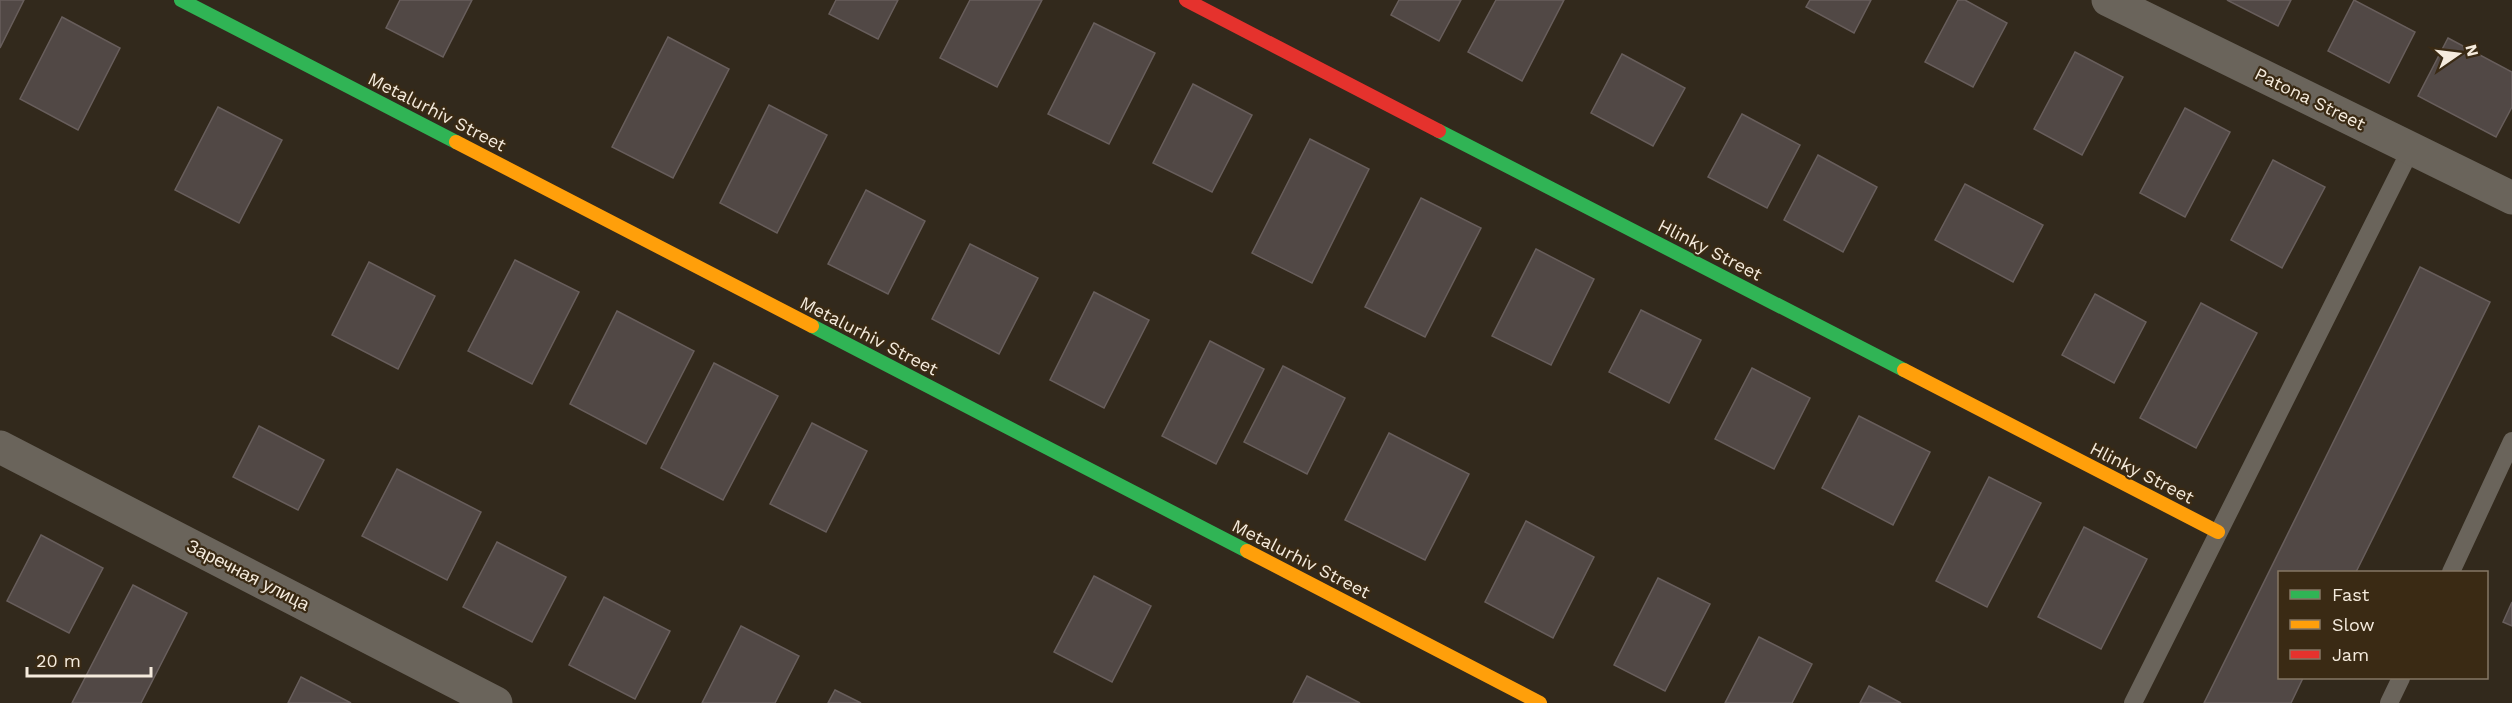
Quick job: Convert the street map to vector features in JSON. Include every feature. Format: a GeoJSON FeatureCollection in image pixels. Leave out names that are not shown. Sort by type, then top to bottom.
{"type":"FeatureCollection","features":[{"type":"Feature","properties":{"kind":"street","name":"Metalurhiv Street"},"geometry":{"type":"LineString","coordinates":[[181,0],[1540,703]]}},
{"type":"Feature","properties":{"kind":"street","name":"Hlinky Street"},"geometry":{"type":"LineString","coordinates":[[1186,0],[2218,532]]}},
{"type":"Feature","properties":{"kind":"street","name":"Patona Street"},"geometry":{"type":"LineString","coordinates":[[2108,0],[2512,198]]}},
{"type":"Feature","properties":{"kind":"street","name":"Заречная улица"},"geometry":{"type":"LineString","coordinates":[[0,447],[496,703]]}},
{"type":"Feature","properties":{"kind":"lane"},"geometry":{"type":"LineString","coordinates":[[2133,703],[2411,149]]}},
{"type":"Feature","properties":{"kind":"lane"},"geometry":{"type":"LineString","coordinates":[[2452,571],[2512,441]]}},
{"type":"Feature","properties":{"kind":"lane"},"geometry":{"type":"LineString","coordinates":[[2389,703],[2401,679]]}},
{"type":"Feature","properties":{"kind":"building"},"geometry":{"type":"Polygon","coordinates":[[[0,0],[24,0],[0,48],[0,0]]]}},
{"type":"Feature","properties":{"kind":"building"},"geometry":{"type":"Polygon","coordinates":[[[400,0],[472,0],[443,57],[386,28],[400,0]]]}},
{"type":"Feature","properties":{"kind":"building"},"geometry":{"type":"Polygon","coordinates":[[[836,0],[898,0],[878,39],[829,14],[836,0]]]}},
{"type":"Feature","properties":{"kind":"building"},"geometry":{"type":"Polygon","coordinates":[[[970,0],[1042,0],[997,87],[940,58],[970,0]]]}},
{"type":"Feature","properties":{"kind":"building"},"geometry":{"type":"Polygon","coordinates":[[[1399,0],[1461,0],[1439,41],[1391,15],[1399,0]]]}},
{"type":"Feature","properties":{"kind":"building"},"geometry":{"type":"Polygon","coordinates":[[[1496,0],[1564,0],[1522,81],[1468,52],[1496,0]]]}},
{"type":"Feature","properties":{"kind":"building"},"geometry":{"type":"Polygon","coordinates":[[[1810,0],[1871,0],[1854,33],[1806,7],[1810,0]]]}},
{"type":"Feature","properties":{"kind":"building"},"geometry":{"type":"Polygon","coordinates":[[[1958,0],[1965,0],[2007,23],[1973,87],[1925,62],[1958,0]]]}},
{"type":"Feature","properties":{"kind":"building"},"geometry":{"type":"Polygon","coordinates":[[[2227,0],[2291,0],[2278,26],[2227,0]]]}},
{"type":"Feature","properties":{"kind":"building"},"geometry":{"type":"Polygon","coordinates":[[[2354,0],[2415,32],[2389,83],[2328,51],[2354,0]]]}},
{"type":"Feature","properties":{"kind":"building"},"geometry":{"type":"Polygon","coordinates":[[[62,17],[120,48],[78,130],[20,99],[62,17]]]}},
{"type":"Feature","properties":{"kind":"building"},"geometry":{"type":"Polygon","coordinates":[[[1094,23],[1155,53],[1109,144],[1048,114],[1094,23]]]}},
{"type":"Feature","properties":{"kind":"building"},"geometry":{"type":"Polygon","coordinates":[[[668,37],[729,69],[673,178],[612,147],[668,37]]]}},
{"type":"Feature","properties":{"kind":"building"},"geometry":{"type":"Polygon","coordinates":[[[2448,38],[2512,72],[2512,107],[2496,137],[2418,96],[2448,38]]]}},
{"type":"Feature","properties":{"kind":"building"},"geometry":{"type":"Polygon","coordinates":[[[2075,52],[2123,77],[2082,155],[2034,129],[2075,52]]]}},
{"type":"Feature","properties":{"kind":"building"},"geometry":{"type":"Polygon","coordinates":[[[1622,54],[1685,88],[1653,146],[1591,113],[1622,54]]]}},
{"type":"Feature","properties":{"kind":"building"},"geometry":{"type":"Polygon","coordinates":[[[1193,84],[1252,115],[1212,192],[1153,163],[1193,84]]]}},
{"type":"Feature","properties":{"kind":"building"},"geometry":{"type":"Polygon","coordinates":[[[769,105],[827,135],[777,233],[720,203],[769,105]]]}},
{"type":"Feature","properties":{"kind":"building"},"geometry":{"type":"Polygon","coordinates":[[[218,107],[282,140],[239,223],[175,190],[218,107]]]}},
{"type":"Feature","properties":{"kind":"building"},"geometry":{"type":"Polygon","coordinates":[[[2185,108],[2230,132],[2185,217],[2140,193],[2185,108]]]}},
{"type":"Feature","properties":{"kind":"building"},"geometry":{"type":"Polygon","coordinates":[[[1742,114],[1800,145],[1767,208],[1708,177],[1742,114]]]}},
{"type":"Feature","properties":{"kind":"building"},"geometry":{"type":"Polygon","coordinates":[[[1310,139],[1369,169],[1312,283],[1252,253],[1310,139]]]}},
{"type":"Feature","properties":{"kind":"building"},"geometry":{"type":"Polygon","coordinates":[[[1818,155],[1877,187],[1843,252],[1784,220],[1818,155]]]}},
{"type":"Feature","properties":{"kind":"building"},"geometry":{"type":"Polygon","coordinates":[[[2273,160],[2325,187],[2282,268],[2231,240],[2273,160]]]}},
{"type":"Feature","properties":{"kind":"building"},"geometry":{"type":"Polygon","coordinates":[[[1965,184],[2043,225],[2013,282],[1935,240],[1965,184]]]}},
{"type":"Feature","properties":{"kind":"building"},"geometry":{"type":"Polygon","coordinates":[[[866,190],[925,221],[888,294],[828,264],[866,190]]]}},
{"type":"Feature","properties":{"kind":"building"},"geometry":{"type":"Polygon","coordinates":[[[1421,198],[1481,228],[1425,337],[1365,307],[1421,198]]]}},
{"type":"Feature","properties":{"kind":"building"},"geometry":{"type":"Polygon","coordinates":[[[970,244],[1038,278],[999,354],[932,319],[970,244]]]}},
{"type":"Feature","properties":{"kind":"building"},"geometry":{"type":"Polygon","coordinates":[[[1536,249],[1594,279],[1551,365],[1492,336],[1536,249]]]}},
{"type":"Feature","properties":{"kind":"building"},"geometry":{"type":"Polygon","coordinates":[[[515,260],[579,292],[532,384],[468,351],[515,260]]]}},
{"type":"Feature","properties":{"kind":"building"},"geometry":{"type":"Polygon","coordinates":[[[369,262],[435,296],[398,369],[332,335],[369,262]]]}},
{"type":"Feature","properties":{"kind":"building"},"geometry":{"type":"Polygon","coordinates":[[[2420,267],[2490,302],[2356,571],[2278,571],[2278,679],[2303,679],[2291,703],[2204,703],[2420,267]]]}},
{"type":"Feature","properties":{"kind":"building"},"geometry":{"type":"Polygon","coordinates":[[[1094,292],[1149,320],[1104,408],[1050,380],[1094,292]]]}},
{"type":"Feature","properties":{"kind":"building"},"geometry":{"type":"Polygon","coordinates":[[[2095,294],[2146,322],[2114,383],[2062,355],[2095,294]]]}},
{"type":"Feature","properties":{"kind":"building"},"geometry":{"type":"Polygon","coordinates":[[[2201,303],[2257,333],[2196,448],[2140,418],[2201,303]]]}},
{"type":"Feature","properties":{"kind":"building"},"geometry":{"type":"Polygon","coordinates":[[[1641,310],[1701,340],[1669,403],[1609,372],[1641,310]]]}},
{"type":"Feature","properties":{"kind":"building"},"geometry":{"type":"Polygon","coordinates":[[[617,311],[694,351],[646,444],[570,404],[617,311]]]}},
{"type":"Feature","properties":{"kind":"building"},"geometry":{"type":"Polygon","coordinates":[[[1210,341],[1264,369],[1216,464],[1162,436],[1210,341]]]}},
{"type":"Feature","properties":{"kind":"building"},"geometry":{"type":"Polygon","coordinates":[[[714,363],[778,396],[723,500],[661,468],[714,363]]]}},
{"type":"Feature","properties":{"kind":"building"},"geometry":{"type":"Polygon","coordinates":[[[1283,366],[1345,398],[1307,474],[1244,442],[1283,366]]]}},
{"type":"Feature","properties":{"kind":"building"},"geometry":{"type":"Polygon","coordinates":[[[1752,368],[1810,398],[1774,469],[1715,439],[1752,368]]]}},
{"type":"Feature","properties":{"kind":"building"},"geometry":{"type":"Polygon","coordinates":[[[1859,416],[1930,452],[1893,525],[1822,488],[1859,416]]]}},
{"type":"Feature","properties":{"kind":"building"},"geometry":{"type":"Polygon","coordinates":[[[812,423],[867,451],[826,532],[770,504],[812,423]]]}},
{"type":"Feature","properties":{"kind":"building"},"geometry":{"type":"Polygon","coordinates":[[[259,426],[324,460],[298,510],[233,477],[259,426]]]}},
{"type":"Feature","properties":{"kind":"building"},"geometry":{"type":"Polygon","coordinates":[[[1389,433],[1469,474],[1425,560],[1345,520],[1389,433]]]}},
{"type":"Feature","properties":{"kind":"building"},"geometry":{"type":"Polygon","coordinates":[[[397,469],[481,512],[447,580],[362,536],[397,469]]]}},
{"type":"Feature","properties":{"kind":"building"},"geometry":{"type":"Polygon","coordinates":[[[1989,477],[2041,503],[1987,607],[1936,581],[1989,477]]]}},
{"type":"Feature","properties":{"kind":"building"},"geometry":{"type":"Polygon","coordinates":[[[1526,521],[1594,557],[1553,638],[1485,602],[1526,521]]]}},
{"type":"Feature","properties":{"kind":"building"},"geometry":{"type":"Polygon","coordinates":[[[2084,527],[2147,559],[2101,649],[2038,617],[2084,527]]]}},
{"type":"Feature","properties":{"kind":"building"},"geometry":{"type":"Polygon","coordinates":[[[41,535],[103,568],[69,633],[7,601],[41,535]]]}},
{"type":"Feature","properties":{"kind":"building"},"geometry":{"type":"Polygon","coordinates":[[[497,542],[566,577],[532,642],[463,607],[497,542]]]}},
{"type":"Feature","properties":{"kind":"building"},"geometry":{"type":"Polygon","coordinates":[[[1094,576],[1151,606],[1112,682],[1054,652],[1094,576]]]}},
{"type":"Feature","properties":{"kind":"building"},"geometry":{"type":"Polygon","coordinates":[[[1658,578],[1710,604],[1665,691],[1614,665],[1658,578]]]}},
{"type":"Feature","properties":{"kind":"building"},"geometry":{"type":"Polygon","coordinates":[[[133,585],[187,613],[141,703],[72,703],[133,585]]]}},
{"type":"Feature","properties":{"kind":"building"},"geometry":{"type":"Polygon","coordinates":[[[604,597],[670,631],[635,699],[569,665],[604,597]]]}},
{"type":"Feature","properties":{"kind":"building"},"geometry":{"type":"Polygon","coordinates":[[[2512,602],[2512,626],[2503,622],[2512,602]]]}},
{"type":"Feature","properties":{"kind":"building"},"geometry":{"type":"Polygon","coordinates":[[[741,626],[799,656],[775,703],[702,703],[741,626]]]}},
{"type":"Feature","properties":{"kind":"building"},"geometry":{"type":"Polygon","coordinates":[[[1759,637],[1812,664],[1792,703],[1725,703],[1759,637]]]}},
{"type":"Feature","properties":{"kind":"building"},"geometry":{"type":"Polygon","coordinates":[[[1307,676],[1360,703],[1293,703],[1307,676]]]}},
{"type":"Feature","properties":{"kind":"building"},"geometry":{"type":"Polygon","coordinates":[[[301,677],[351,703],[288,703],[301,677]]]}},
{"type":"Feature","properties":{"kind":"building"},"geometry":{"type":"Polygon","coordinates":[[[1869,686],[1901,703],[1860,703],[1869,686]]]}},
{"type":"Feature","properties":{"kind":"building"},"geometry":{"type":"Polygon","coordinates":[[[835,690],[861,703],[828,703],[835,690]]]}},
{"type":"Feature","properties":{"kind":"traffic: fast"},"geometry":{"type":"LineString","coordinates":[[181,0],[456,142]]}},
{"type":"Feature","properties":{"kind":"traffic: fast"},"geometry":{"type":"LineString","coordinates":[[1439,131],[1904,370]]}},
{"type":"Feature","properties":{"kind":"traffic: fast"},"geometry":{"type":"LineString","coordinates":[[812,326],[1247,551]]}},
{"type":"Feature","properties":{"kind":"traffic: slow"},"geometry":{"type":"LineString","coordinates":[[456,142],[812,326]]}},
{"type":"Feature","properties":{"kind":"traffic: slow"},"geometry":{"type":"LineString","coordinates":[[1904,370],[2218,532]]}},
{"type":"Feature","properties":{"kind":"traffic: slow"},"geometry":{"type":"LineString","coordinates":[[1247,551],[1540,703]]}},
{"type":"Feature","properties":{"kind":"traffic: jam"},"geometry":{"type":"LineString","coordinates":[[1186,0],[1439,131]]}}]}
